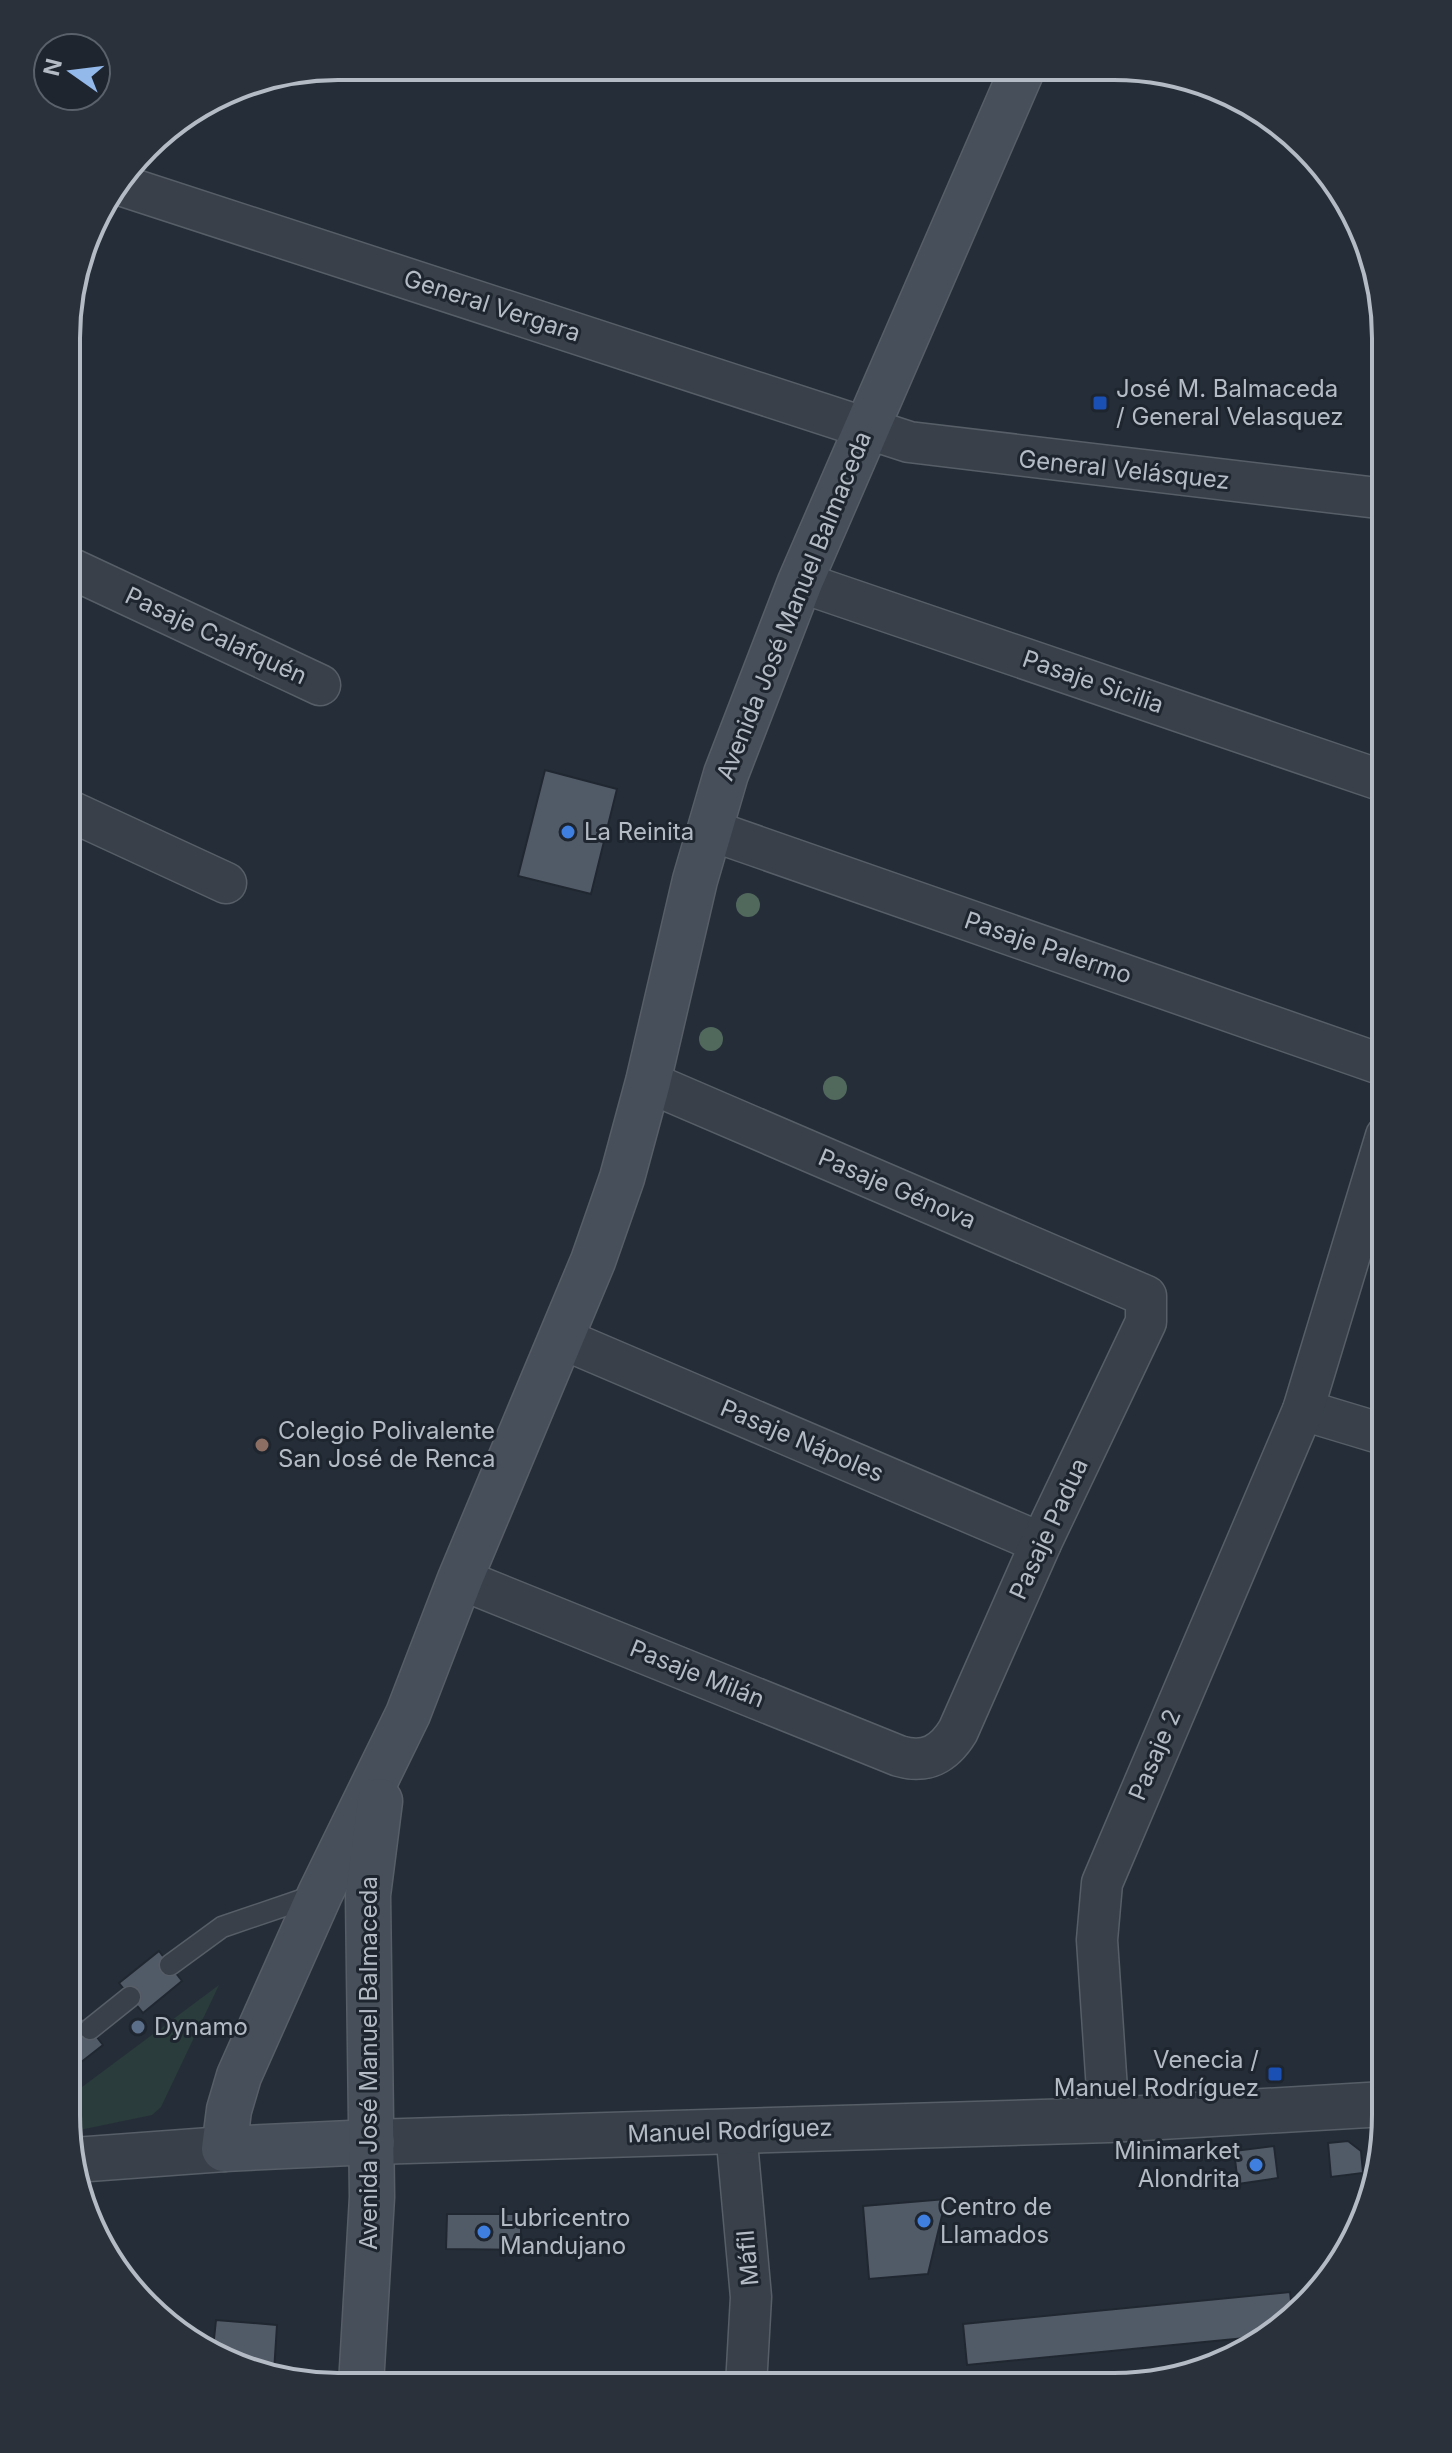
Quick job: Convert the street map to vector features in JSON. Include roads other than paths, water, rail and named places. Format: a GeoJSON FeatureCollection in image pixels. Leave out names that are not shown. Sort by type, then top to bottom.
{"type":"FeatureCollection","features":[{"type":"Feature","properties":{"kind":"main road","name":"Avenida José Manuel Balmaceda"},"geometry":{"type":"LineString","coordinates":[[224,2149],[229,2110],[239,2076],[320,1894],[394,1743],[460,1579],[563,1339],[622,1178],[648,1082],[676,954],[726,774],[864,428],[1018,80]]}},
{"type":"Feature","properties":{"kind":"main road","name":"Avenida José Manuel Balmaceda"},"geometry":{"type":"LineString","coordinates":[[362,2373],[372,2142],[368,1895],[376,1824],[394,1743]]}},
{"type":"Feature","properties":{"kind":"main road","name":"Manuel Rodríguez"},"geometry":{"type":"LineString","coordinates":[[224,2149],[372,2142]]}},
{"type":"Feature","properties":{"kind":"street","name":"General Vergara"},"geometry":{"type":"LineString","coordinates":[[129,188],[864,428]]}},
{"type":"Feature","properties":{"kind":"street","name":"General Velásquez"},"geometry":{"type":"LineString","coordinates":[[864,428],[945,449],[1372,497]]}},
{"type":"Feature","properties":{"kind":"street","name":"Pasaje Calafquén"},"geometry":{"type":"LineString","coordinates":[[80,573],[320,685]]}},
{"type":"Feature","properties":{"kind":"street","name":"Pasaje Sicilia"},"geometry":{"type":"LineString","coordinates":[[800,582],[1372,777]]}},
{"type":"Feature","properties":{"kind":"street"},"geometry":{"type":"LineString","coordinates":[[80,816],[226,883]]}},
{"type":"Feature","properties":{"kind":"street","name":"Pasaje Palermo"},"geometry":{"type":"LineString","coordinates":[[710,830],[1372,1061]]}},
{"type":"Feature","properties":{"kind":"street","name":"Pasaje Génova"},"geometry":{"type":"LineString","coordinates":[[648,1082],[1146,1296]]}},
{"type":"Feature","properties":{"kind":"street","name":"Pasaje 2"},"geometry":{"type":"LineString","coordinates":[[1109,2120],[1097,1940],[1102,1883],[1303,1410],[1372,1184]]}},
{"type":"Feature","properties":{"kind":"street","name":"Pasaje Padua"},"geometry":{"type":"LineString","coordinates":[[935,1756],[958,1731],[1041,1543],[1146,1322],[1146,1296]]}},
{"type":"Feature","properties":{"kind":"street","name":"Pasaje Nápoles"},"geometry":{"type":"LineString","coordinates":[[563,1339],[1041,1543]]}},
{"type":"Feature","properties":{"kind":"street"},"geometry":{"type":"LineString","coordinates":[[1303,1410],[1371,1431]]}},
{"type":"Feature","properties":{"kind":"street","name":"Pasaje Milán"},"geometry":{"type":"LineString","coordinates":[[460,1579],[899,1756],[919,1760],[935,1756]]}},
{"type":"Feature","properties":{"kind":"street","name":"Manuel Rodríguez"},"geometry":{"type":"LineString","coordinates":[[372,2142],[1109,2120],[1371,2105]]}},
{"type":"Feature","properties":{"kind":"street","name":"Máfil"},"geometry":{"type":"LineString","coordinates":[[736,2131],[751,2297],[747,2373]]}},
{"type":"Feature","properties":{"kind":"street","name":"Manuel Rodríguez"},"geometry":{"type":"LineString","coordinates":[[84,2159],[224,2149]]}},
{"type":"Feature","properties":{"kind":"lane"},"geometry":{"type":"LineString","coordinates":[[170,1965],[222,1927],[320,1894]]}},
{"type":"Feature","properties":{"kind":"lane"},"geometry":{"type":"LineString","coordinates":[[90,2029],[130,1997]]}},
{"type":"Feature","properties":{"kind":"place","name":"José M. Balmaceda / General Velasquez"},"geometry":{"type":"Point","coordinates":[1100,403]}},
{"type":"Feature","properties":{"kind":"place","name":"La Reinita"},"geometry":{"type":"Point","coordinates":[568,832]}},
{"type":"Feature","properties":{"kind":"place","name":"Colegio Polivalente San José de Renca"},"geometry":{"type":"Point","coordinates":[262,1445]}},
{"type":"Feature","properties":{"kind":"place","name":"Dynamo"},"geometry":{"type":"Point","coordinates":[138,2027]}},
{"type":"Feature","properties":{"kind":"place","name":"Venecia / Manuel Rodríguez"},"geometry":{"type":"Point","coordinates":[1275,2074]}},
{"type":"Feature","properties":{"kind":"place","name":"Minimarket Alondrita"},"geometry":{"type":"Point","coordinates":[1256,2165]}},
{"type":"Feature","properties":{"kind":"place","name":"Centro de Llamados"},"geometry":{"type":"Point","coordinates":[924,2221]}},
{"type":"Feature","properties":{"kind":"place","name":"Lubricentro Mandujano"},"geometry":{"type":"Point","coordinates":[484,2232]}}]}
